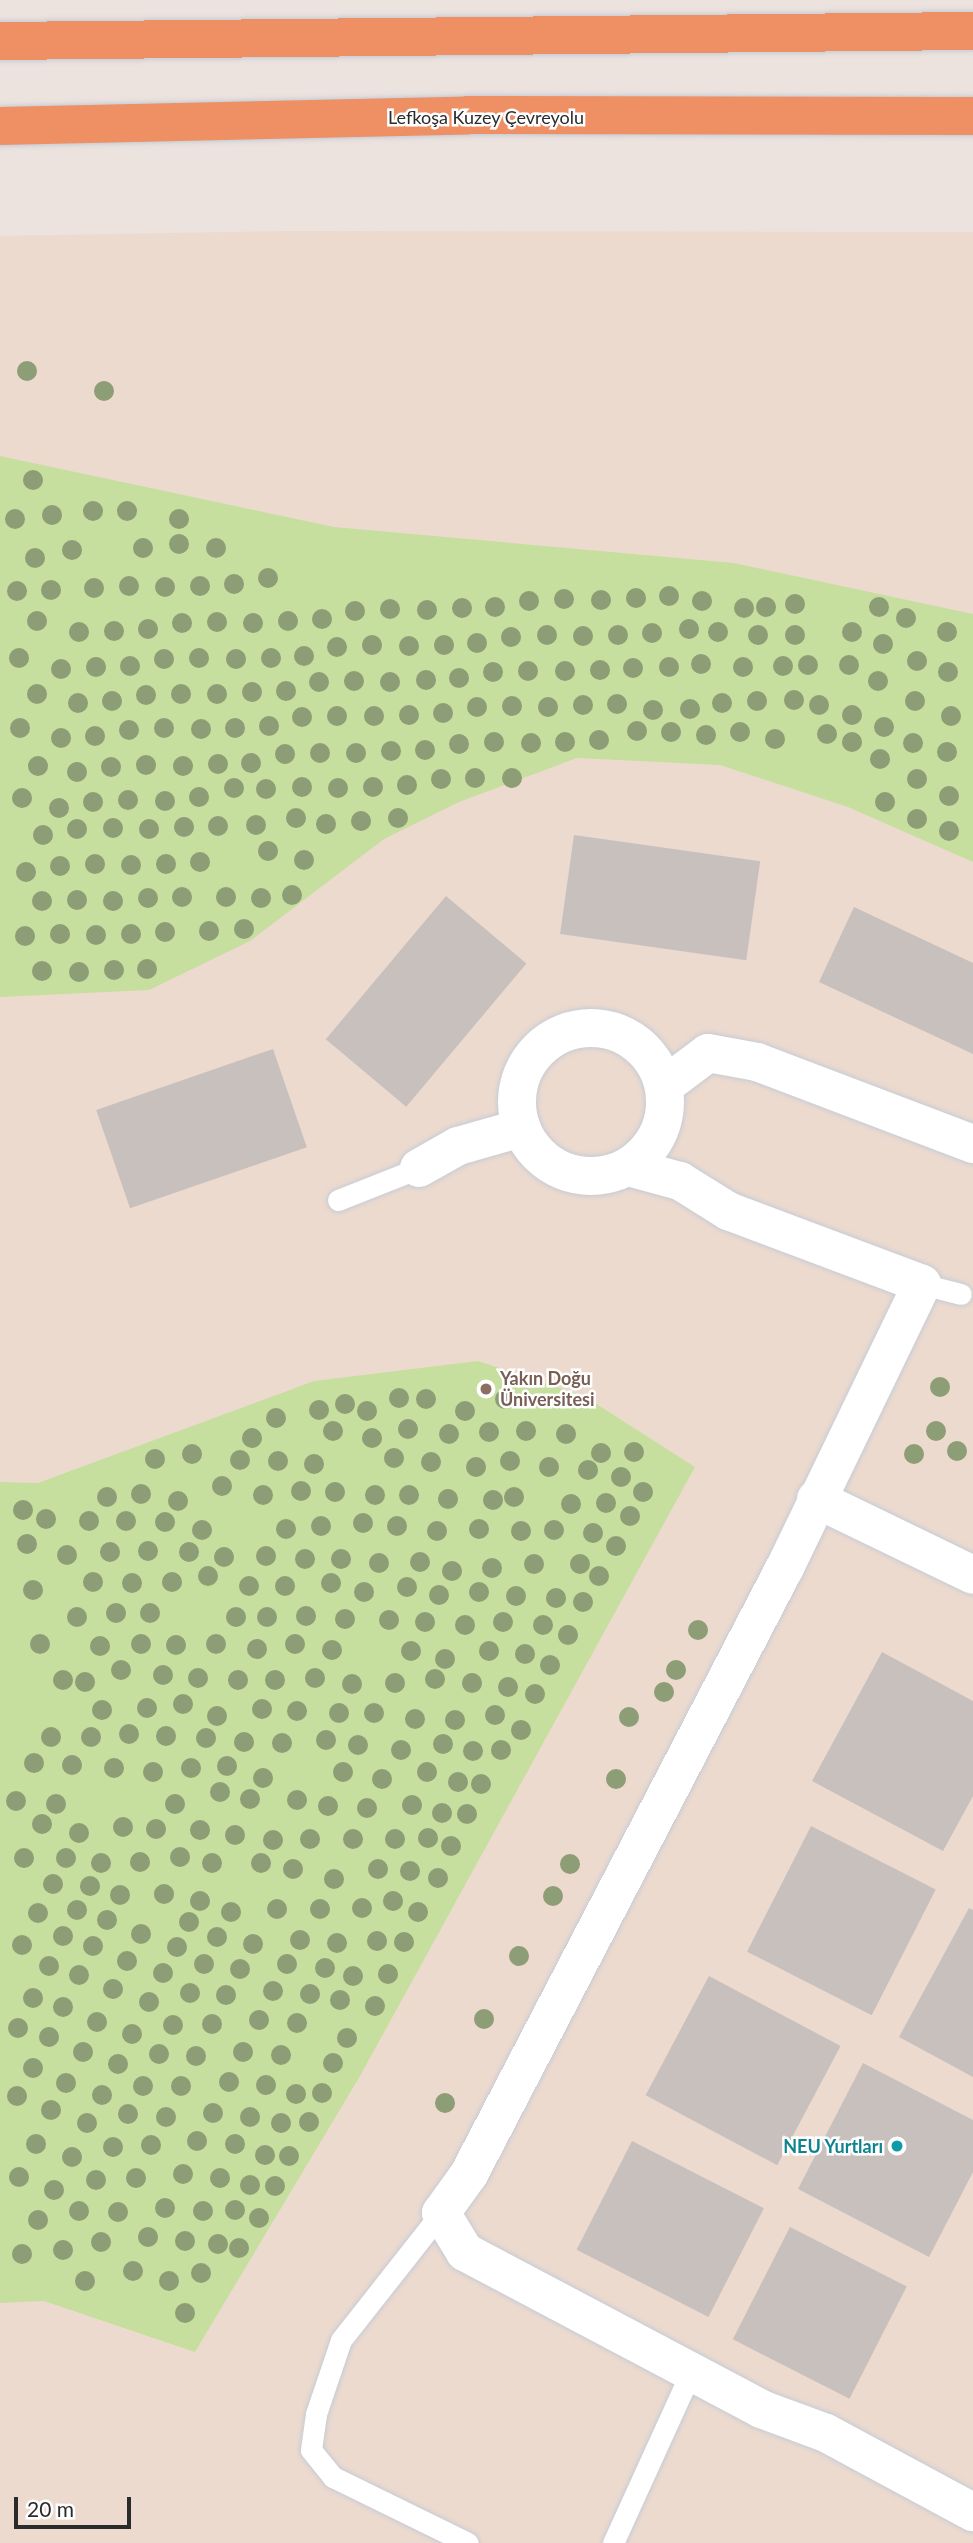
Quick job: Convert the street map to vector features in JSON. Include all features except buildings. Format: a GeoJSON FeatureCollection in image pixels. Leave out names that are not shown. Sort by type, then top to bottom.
{"type":"FeatureCollection","features":[{"type":"Feature","properties":{"kind":"highway"},"geometry":{"type":"LineString","coordinates":[[0,41],[973,32]]}},
{"type":"Feature","properties":{"kind":"highway","name":"Lefkoşa Kuzey Çevreyolu"},"geometry":{"type":"LineString","coordinates":[[0,127],[468,114],[973,116]]}},
{"type":"Feature","properties":{"kind":"street"},"geometry":{"type":"LineString","coordinates":[[575,1029],[621,1034],[655,1064],[664,1086],[660,1131],[628,1167],[604,1176],[578,1176],[544,1159],[521,1128],[516,1103],[520,1078],[532,1055],[551,1038],[575,1029]]}},
{"type":"Feature","properties":{"kind":"street"},"geometry":{"type":"LineString","coordinates":[[664,1086],[708,1053],[744,1060],[973,1144]]}},
{"type":"Feature","properties":{"kind":"street"},"geometry":{"type":"LineString","coordinates":[[419,1168],[458,1146],[521,1128]]}},
{"type":"Feature","properties":{"kind":"street"},"geometry":{"type":"LineString","coordinates":[[628,1167],[680,1181],[728,1211],[922,1284],[816,1499],[469,2174],[441,2213],[465,2252],[761,2409],[826,2433],[973,2512]]}},
{"type":"Feature","properties":{"kind":"street"},"geometry":{"type":"LineString","coordinates":[[816,1499],[973,1575]]}},
{"type":"Feature","properties":{"kind":"lane"},"geometry":{"type":"LineString","coordinates":[[338,1200],[419,1168]]}},
{"type":"Feature","properties":{"kind":"lane"},"geometry":{"type":"LineString","coordinates":[[922,1284],[961,1294]]}},
{"type":"Feature","properties":{"kind":"lane"},"geometry":{"type":"LineString","coordinates":[[441,2213],[341,2340],[316,2414],[311,2450],[332,2477],[467,2543]]}},
{"type":"Feature","properties":{"kind":"lane"},"geometry":{"type":"LineString","coordinates":[[613,2543],[691,2372]]}},
{"type":"Feature","properties":{"kind":"shaded area","name":"Yakın Doğu Üniversitesi"},"geometry":{"type":"Polygon","coordinates":[[[285,231],[973,232],[973,2543],[0,2543],[0,236],[285,231]]]}},
{"type":"Feature","properties":{"kind":"green space"},"geometry":{"type":"Polygon","coordinates":[[[0,456],[334,527],[734,563],[973,614],[973,862],[848,807],[720,765],[577,758],[459,802],[384,839],[250,941],[149,990],[0,997],[0,456]]]}},
{"type":"Feature","properties":{"kind":"green space"},"geometry":{"type":"Polygon","coordinates":[[[478,1361],[584,1396],[695,1467],[360,2076],[195,2352],[44,2301],[0,2303],[0,1482],[38,1483],[314,1381],[478,1361]]]}},
{"type":"Feature","properties":{"kind":"place","name":"Yakın Doğu Üniversitesi"},"geometry":{"type":"Point","coordinates":[486,1389]}},
{"type":"Feature","properties":{"kind":"place","name":"NEU Yurtları"},"geometry":{"type":"Point","coordinates":[897,2146]}}]}
